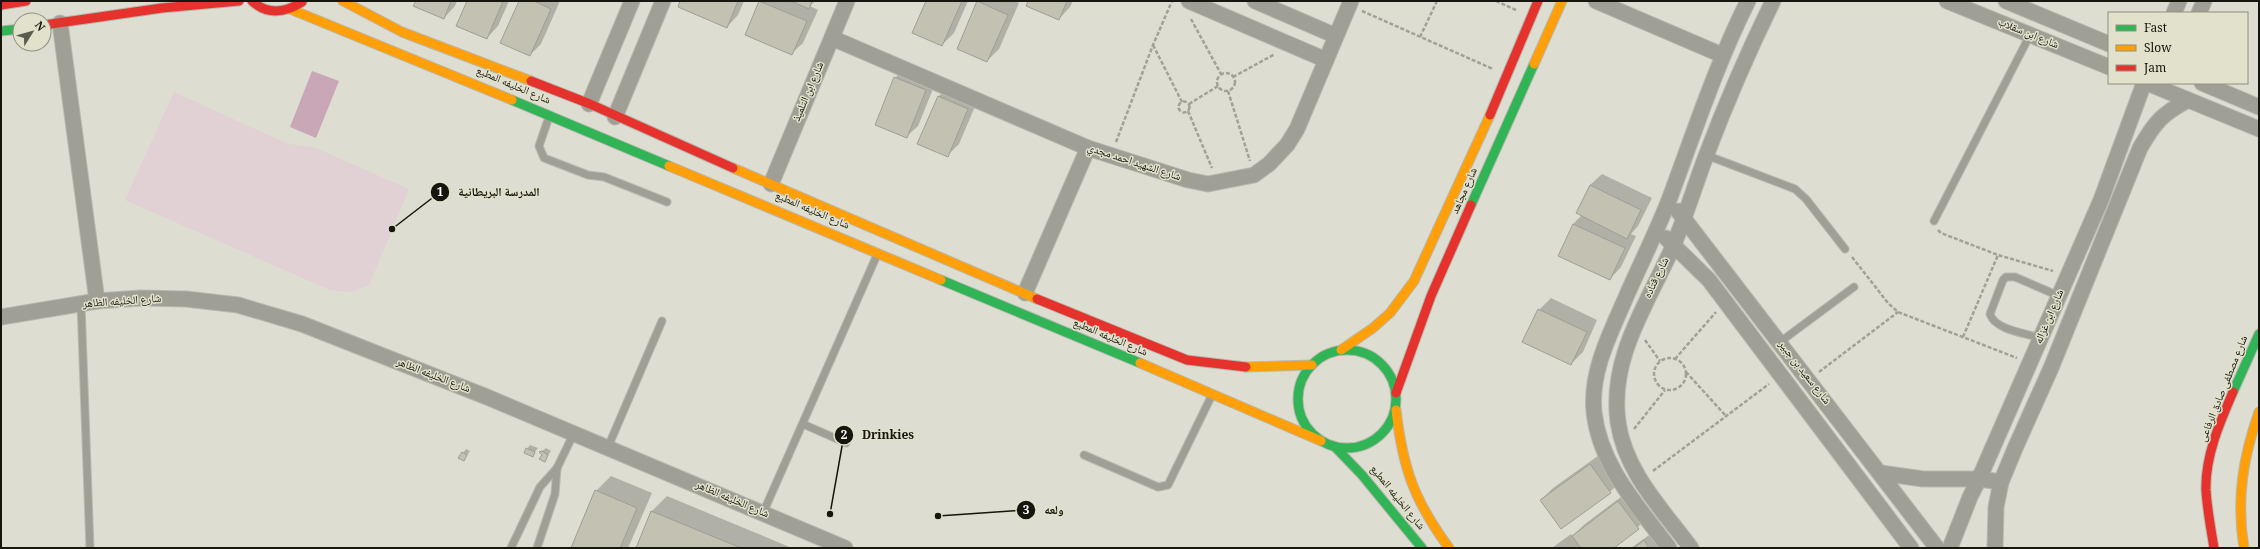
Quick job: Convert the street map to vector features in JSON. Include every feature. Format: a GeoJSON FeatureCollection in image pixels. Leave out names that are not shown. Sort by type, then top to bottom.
{"type":"FeatureCollection","features":[{"type":"Feature","properties":{"kind":"street"},"geometry":{"type":"LineString","coordinates":[[1,5],[26,1]]}},
{"type":"Feature","properties":{"kind":"street"},"geometry":{"type":"LineString","coordinates":[[52,24],[162,8],[239,1]]}},
{"type":"Feature","properties":{"kind":"street"},"geometry":{"type":"LineString","coordinates":[[252,1],[264,9],[274,12],[290,9],[303,1]]}},
{"type":"Feature","properties":{"kind":"street","name":"شارع الخليفه المطيع"},"geometry":{"type":"LineString","coordinates":[[343,1],[378,22],[588,104],[1025,294],[1187,360],[1213,366],[1237,368],[1312,365]]}},
{"type":"Feature","properties":{"kind":"street"},"geometry":{"type":"LineString","coordinates":[[588,104],[632,1]]}},
{"type":"Feature","properties":{"kind":"street"},"geometry":{"type":"LineString","coordinates":[[615,116],[663,1]]}},
{"type":"Feature","properties":{"kind":"street","name":"شارع ابن التلميذ"},"geometry":{"type":"LineString","coordinates":[[771,184],[847,1]]}},
{"type":"Feature","properties":{"kind":"street"},"geometry":{"type":"LineString","coordinates":[[1255,1],[1336,36]]}},
{"type":"Feature","properties":{"kind":"street","name":"شارع مجاهد"},"geometry":{"type":"LineString","coordinates":[[1341,350],[1373,328],[1390,313],[1414,281],[1508,75],[1538,1]]}},
{"type":"Feature","properties":{"kind":"street","name":"شارع مجاهد"},"geometry":{"type":"LineString","coordinates":[[1396,393],[1431,296],[1562,1]]}},
{"type":"Feature","properties":{"kind":"street"},"geometry":{"type":"LineString","coordinates":[[1596,1],[1722,55],[1739,74]]}},
{"type":"Feature","properties":{"kind":"street","name":"شارع قتاده"},"geometry":{"type":"LineString","coordinates":[[1669,548],[1621,484],[1606,459],[1594,413],[1594,386],[1607,340],[1668,201],[1722,55],[1748,1]]}},
{"type":"Feature","properties":{"kind":"street","name":"شارع قتاده"},"geometry":{"type":"LineString","coordinates":[[1691,548],[1640,481],[1622,444],[1618,421],[1617,379],[1622,358],[1635,325],[1673,244],[1706,155],[1748,52],[1773,1]]}},
{"type":"Feature","properties":{"kind":"street","name":"شارع ابن سقلاب"},"geometry":{"type":"LineString","coordinates":[[1947,1],[1982,7],[2006,25],[2108,68]]}},
{"type":"Feature","properties":{"kind":"street"},"geometry":{"type":"LineString","coordinates":[[2174,12],[2179,1]]}},
{"type":"Feature","properties":{"kind":"street"},"geometry":{"type":"LineString","coordinates":[[2199,12],[2204,1]]}},
{"type":"Feature","properties":{"kind":"street","name":"شارع الشهيد احمد مجدي"},"geometry":{"type":"LineString","coordinates":[[832,38],[1088,148],[1188,180],[1208,184],[1254,175],[1282,150],[1297,129],[1350,3]]}},
{"type":"Feature","properties":{"kind":"street"},"geometry":{"type":"LineString","coordinates":[[2006,25],[2009,3]]}},
{"type":"Feature","properties":{"kind":"street","name":"شارع ابن سقلاب"},"geometry":{"type":"LineString","coordinates":[[2009,3],[2108,44]]}},
{"type":"Feature","properties":{"kind":"street"},"geometry":{"type":"LineString","coordinates":[[1189,8],[1291,45],[1326,60]]}},
{"type":"Feature","properties":{"kind":"street","name":"شارع الخليفه المطيع"},"geometry":{"type":"LineString","coordinates":[[290,9],[550,115],[878,252],[1212,393],[1321,441]]}},
{"type":"Feature","properties":{"kind":"street"},"geometry":{"type":"LineString","coordinates":[[60,23],[97,301]]}},
{"type":"Feature","properties":{"kind":"street"},"geometry":{"type":"LineString","coordinates":[[1,31],[12,30]]}},
{"type":"Feature","properties":{"kind":"street"},"geometry":{"type":"LineString","coordinates":[[1722,55],[1748,52]]}},
{"type":"Feature","properties":{"kind":"street","name":"شارع ابن غزاله"},"geometry":{"type":"LineString","coordinates":[[1950,548],[1970,496],[2030,364],[2100,200],[2146,84]]}},
{"type":"Feature","properties":{"kind":"street"},"geometry":{"type":"LineString","coordinates":[[2148,84],[2259,129]]}},
{"type":"Feature","properties":{"kind":"street"},"geometry":{"type":"LineString","coordinates":[[2204,84],[2259,107]]}},
{"type":"Feature","properties":{"kind":"street","name":"شارع ابن غزاله"},"geometry":{"type":"LineString","coordinates":[[1995,548],[1996,507],[2001,482],[2051,368],[2140,148],[2152,127],[2166,112],[2188,100]]}},
{"type":"Feature","properties":{"kind":"street"},"geometry":{"type":"LineString","coordinates":[[1025,294],[1088,148]]}},
{"type":"Feature","properties":{"kind":"street","name":"شارع سعيد بن جبير"},"geometry":{"type":"LineString","coordinates":[[1668,201],[1684,217],[1937,548]]}},
{"type":"Feature","properties":{"kind":"street","name":"شارع سعيد بن جبير"},"geometry":{"type":"LineString","coordinates":[[1656,229],[1696,266],[1725,302],[1911,548]]}},
{"type":"Feature","properties":{"kind":"street","name":"شارع الخليفه الظاهر"},"geometry":{"type":"LineString","coordinates":[[1,317],[97,301],[141,298],[186,299],[238,305],[302,324],[574,432],[845,548]]}},
{"type":"Feature","properties":{"kind":"street"},"geometry":{"type":"LineString","coordinates":[[1112,352],[1120,333]]}},
{"type":"Feature","properties":{"kind":"street","name":"شارع مصطفى صادق الرفاعى"},"geometry":{"type":"LineString","coordinates":[[2214,548],[2206,480],[2210,459],[2224,415],[2259,334]]}},
{"type":"Feature","properties":{"kind":"street"},"geometry":{"type":"LineString","coordinates":[[1341,350],[1356,351],[1371,356],[1383,366],[1392,378],[1396,393],[1396,409],[1386,430],[1381,436],[1367,445],[1352,449],[1336,448],[1321,441],[1308,429],[1300,414],[1298,396],[1302,379],[1312,365],[1330,353],[1341,350]]}},
{"type":"Feature","properties":{"kind":"street","name":"شارع الخليفه المطيع"},"geometry":{"type":"LineString","coordinates":[[1396,409],[1402,460],[1408,481],[1427,519],[1449,548]]}},
{"type":"Feature","properties":{"kind":"street"},"geometry":{"type":"LineString","coordinates":[[2244,548],[2240,516],[2240,481],[2243,461],[2259,412]]}},
{"type":"Feature","properties":{"kind":"street","name":"شارع الخليفه المطيع"},"geometry":{"type":"LineString","coordinates":[[1336,448],[1362,475],[1422,548]]}},
{"type":"Feature","properties":{"kind":"street"},"geometry":{"type":"LineString","coordinates":[[1881,474],[1923,479],[1979,479],[2001,482]]}},
{"type":"Feature","properties":{"kind":"lane"},"geometry":{"type":"LineString","coordinates":[[1934,221],[2030,35]]}},
{"type":"Feature","properties":{"kind":"lane"},"geometry":{"type":"LineString","coordinates":[[550,115],[539,146],[544,158],[588,175],[604,177],[666,202]]}},
{"type":"Feature","properties":{"kind":"lane"},"geometry":{"type":"LineString","coordinates":[[1706,155],[1795,189],[1806,199],[1845,249]]}},
{"type":"Feature","properties":{"kind":"lane"},"geometry":{"type":"LineString","coordinates":[[763,513],[878,252]]}},
{"type":"Feature","properties":{"kind":"lane"},"geometry":{"type":"LineString","coordinates":[[2040,338],[1998,324],[1991,318],[1990,314],[2003,280],[2006,277],[2014,277],[2059,296]]}},
{"type":"Feature","properties":{"kind":"lane"},"geometry":{"type":"LineString","coordinates":[[1780,342],[1854,287]]}},
{"type":"Feature","properties":{"kind":"lane"},"geometry":{"type":"LineString","coordinates":[[81,304],[90,548]]}},
{"type":"Feature","properties":{"kind":"lane"},"geometry":{"type":"LineString","coordinates":[[608,447],[662,321]]}},
{"type":"Feature","properties":{"kind":"lane"},"geometry":{"type":"LineString","coordinates":[[1084,455],[1158,487],[1168,485],[1212,393]]}},
{"type":"Feature","properties":{"kind":"lane"},"geometry":{"type":"LineString","coordinates":[[803,424],[846,443]]}},
{"type":"Feature","properties":{"kind":"lane"},"geometry":{"type":"LineString","coordinates":[[511,548],[540,487],[557,468],[574,432]]}},
{"type":"Feature","properties":{"kind":"lane"},"geometry":{"type":"LineString","coordinates":[[537,548],[555,494],[557,468]]}},
{"type":"Feature","properties":{"kind":"path"},"geometry":{"type":"LineString","coordinates":[[1110,156],[1153,45],[1172,1]]}},
{"type":"Feature","properties":{"kind":"path"},"geometry":{"type":"LineString","coordinates":[[1420,37],[1437,1]]}},
{"type":"Feature","properties":{"kind":"path"},"geometry":{"type":"LineString","coordinates":[[1350,3],[1420,37],[1508,75]]}},
{"type":"Feature","properties":{"kind":"path"},"geometry":{"type":"LineString","coordinates":[[1189,8],[1221,74]]}},
{"type":"Feature","properties":{"kind":"path"},"geometry":{"type":"LineString","coordinates":[[1153,45],[1182,102],[1189,104],[1218,86]]}},
{"type":"Feature","properties":{"kind":"path"},"geometry":{"type":"LineString","coordinates":[[1233,77],[1291,45]]}},
{"type":"Feature","properties":{"kind":"path"},"geometry":{"type":"LineString","coordinates":[[1229,73],[1233,77],[1235,84],[1228,91],[1222,90],[1218,86],[1217,80],[1221,74],[1229,73]]}},
{"type":"Feature","properties":{"kind":"path"},"geometry":{"type":"LineString","coordinates":[[1228,91],[1254,175]]}},
{"type":"Feature","properties":{"kind":"path"},"geometry":{"type":"LineString","coordinates":[[1182,102],[1179,110],[1183,113],[1188,111]]}},
{"type":"Feature","properties":{"kind":"path"},"geometry":{"type":"LineString","coordinates":[[1189,104],[1188,111],[1218,183]]}},
{"type":"Feature","properties":{"kind":"path"},"geometry":{"type":"LineString","coordinates":[[1934,221],[1941,233],[1998,255],[2067,276]]}},
{"type":"Feature","properties":{"kind":"path"},"geometry":{"type":"LineString","coordinates":[[1845,249],[1888,302],[1898,312],[2030,364]]}},
{"type":"Feature","properties":{"kind":"path"},"geometry":{"type":"LineString","coordinates":[[1963,337],[1998,255]]}},
{"type":"Feature","properties":{"kind":"path"},"geometry":{"type":"LineString","coordinates":[[1675,359],[1725,302]]}},
{"type":"Feature","properties":{"kind":"path"},"geometry":{"type":"LineString","coordinates":[[1809,379],[1898,312]]}},
{"type":"Feature","properties":{"kind":"path"},"geometry":{"type":"LineString","coordinates":[[1635,325],[1660,361]]}},
{"type":"Feature","properties":{"kind":"path"},"geometry":{"type":"LineString","coordinates":[[1686,372],[1684,382],[1676,390],[1665,390],[1656,384],[1653,374],[1656,364],[1660,361],[1670,358],[1681,362],[1686,372],[1726,416]]}},
{"type":"Feature","properties":{"kind":"path"},"geometry":{"type":"LineString","coordinates":[[1640,481],[1780,375]]}},
{"type":"Feature","properties":{"kind":"path"},"geometry":{"type":"LineString","coordinates":[[1622,444],[1665,390]]}},
{"type":"Feature","properties":{"kind":"shaded area"},"geometry":{"type":"Polygon","coordinates":[[[312,71],[339,81],[316,138],[290,127],[312,71]]]}},
{"type":"Feature","properties":{"kind":"shaded area"},"geometry":{"type":"Polygon","coordinates":[[[174,92],[288,144],[313,147],[409,189],[369,285],[350,292],[330,290],[125,200],[174,92]]]}},
{"type":"Feature","properties":{"kind":"building"},"geometry":{"type":"Polygon","coordinates":[[[416,1],[451,1],[444,19],[413,6],[416,1]]]}},
{"type":"Feature","properties":{"kind":"building"},"geometry":{"type":"Polygon","coordinates":[[[467,1],[503,1],[487,39],[456,26],[467,1]]]}},
{"type":"Feature","properties":{"kind":"building"},"geometry":{"type":"Polygon","coordinates":[[[519,1],[534,1],[551,9],[530,56],[500,43],[519,1]]]}},
{"type":"Feature","properties":{"kind":"building"},"geometry":{"type":"Polygon","coordinates":[[[680,1],[738,1],[727,28],[678,7],[680,1]]]}},
{"type":"Feature","properties":{"kind":"building"},"geometry":{"type":"Polygon","coordinates":[[[759,1],[807,21],[792,55],[745,35],[759,1]]]}},
{"type":"Feature","properties":{"kind":"building"},"geometry":{"type":"Polygon","coordinates":[[[791,1],[812,1],[809,9],[791,1]]]}},
{"type":"Feature","properties":{"kind":"building"},"geometry":{"type":"Polygon","coordinates":[[[926,1],[962,1],[942,46],[912,33],[926,1]]]}},
{"type":"Feature","properties":{"kind":"building"},"geometry":{"type":"Polygon","coordinates":[[[977,1],[1008,15],[987,62],[957,49],[977,1]]]}},
{"type":"Feature","properties":{"kind":"building"},"geometry":{"type":"Polygon","coordinates":[[[1028,1],[1067,1],[1059,20],[1026,6],[1028,1]]]}},
{"type":"Feature","properties":{"kind":"building"},"geometry":{"type":"Polygon","coordinates":[[[894,77],[926,90],[907,138],[875,125],[894,77]]]}},
{"type":"Feature","properties":{"kind":"building"},"geometry":{"type":"Polygon","coordinates":[[[938,96],[968,109],[948,157],[917,144],[938,96]]]}},
{"type":"Feature","properties":{"kind":"building"},"geometry":{"type":"Polygon","coordinates":[[[1590,185],[1641,210],[1627,239],[1576,213],[1590,185]]]}},
{"type":"Feature","properties":{"kind":"building"},"geometry":{"type":"Polygon","coordinates":[[[1573,224],[1625,248],[1610,280],[1558,256],[1573,224]]]}},
{"type":"Feature","properties":{"kind":"building"},"geometry":{"type":"Polygon","coordinates":[[[1538,309],[1587,332],[1571,365],[1522,342],[1538,309]]]}},
{"type":"Feature","properties":{"kind":"building"},"geometry":{"type":"Polygon","coordinates":[[[526,448],[535,452],[533,457],[524,453],[526,448]]]}},
{"type":"Feature","properties":{"kind":"building"},"geometry":{"type":"Polygon","coordinates":[[[542,451],[548,455],[545,462],[539,459],[542,455],[539,452],[542,451]]]}},
{"type":"Feature","properties":{"kind":"building"},"geometry":{"type":"Polygon","coordinates":[[[462,452],[467,455],[464,461],[458,458],[462,452]]]}},
{"type":"Feature","properties":{"kind":"building"},"geometry":{"type":"Polygon","coordinates":[[[1590,464],[1611,493],[1561,529],[1540,500],[1590,464]]]}},
{"type":"Feature","properties":{"kind":"building"},"geometry":{"type":"Polygon","coordinates":[[[595,490],[637,508],[620,548],[571,548],[595,490]]]}},
{"type":"Feature","properties":{"kind":"building"},"geometry":{"type":"Polygon","coordinates":[[[1618,501],[1639,529],[1614,548],[1581,548],[1572,536],[1618,501]]]}},
{"type":"Feature","properties":{"kind":"building"},"geometry":{"type":"Polygon","coordinates":[[[651,511],[741,548],[636,548],[651,511]]]}},
{"type":"Feature","properties":{"kind":"building"},"geometry":{"type":"Polygon","coordinates":[[[1644,540],[1649,548],[1634,548],[1644,540]]]}},
{"type":"Feature","properties":{"kind":"traffic: fast"},"geometry":{"type":"LineString","coordinates":[[1,31],[12,30]]}},
{"type":"Feature","properties":{"kind":"traffic: fast"},"geometry":{"type":"LineString","coordinates":[[1471,205],[1534,64]]}},
{"type":"Feature","properties":{"kind":"traffic: fast"},"geometry":{"type":"LineString","coordinates":[[512,100],[669,166]]}},
{"type":"Feature","properties":{"kind":"traffic: fast"},"geometry":{"type":"LineString","coordinates":[[941,280],[1140,363]]}},
{"type":"Feature","properties":{"kind":"traffic: fast"},"geometry":{"type":"LineString","coordinates":[[2233,392],[2259,334]]}},
{"type":"Feature","properties":{"kind":"traffic: fast"},"geometry":{"type":"LineString","coordinates":[[1347,350],[1366,354],[1382,364],[1392,380],[1396,399],[1392,418],[1382,434],[1366,444],[1347,448],[1328,444],[1312,434],[1302,418],[1298,399],[1302,380],[1312,364],[1328,354],[1347,350]]}},
{"type":"Feature","properties":{"kind":"traffic: fast"},"geometry":{"type":"LineString","coordinates":[[1336,448],[1362,475],[1422,548]]}},
{"type":"Feature","properties":{"kind":"traffic: slow"},"geometry":{"type":"LineString","coordinates":[[343,1],[402,32],[531,81]]}},
{"type":"Feature","properties":{"kind":"traffic: slow"},"geometry":{"type":"LineString","coordinates":[[1534,64],[1562,1]]}},
{"type":"Feature","properties":{"kind":"traffic: slow"},"geometry":{"type":"LineString","coordinates":[[290,9],[512,100]]}},
{"type":"Feature","properties":{"kind":"traffic: slow"},"geometry":{"type":"LineString","coordinates":[[1341,350],[1373,328],[1390,313],[1414,281],[1490,115]]}},
{"type":"Feature","properties":{"kind":"traffic: slow"},"geometry":{"type":"LineString","coordinates":[[669,166],[941,280]]}},
{"type":"Feature","properties":{"kind":"traffic: slow"},"geometry":{"type":"LineString","coordinates":[[733,168],[1037,299]]}},
{"type":"Feature","properties":{"kind":"traffic: slow"},"geometry":{"type":"LineString","coordinates":[[1140,363],[1321,441]]}},
{"type":"Feature","properties":{"kind":"traffic: slow"},"geometry":{"type":"LineString","coordinates":[[1246,367],[1312,365]]}},
{"type":"Feature","properties":{"kind":"traffic: slow"},"geometry":{"type":"LineString","coordinates":[[1396,410],[1402,450],[1412,483],[1427,514],[1449,548]]}},
{"type":"Feature","properties":{"kind":"traffic: slow"},"geometry":{"type":"LineString","coordinates":[[2244,548],[2241,513],[2242,479],[2253,429],[2259,412]]}},
{"type":"Feature","properties":{"kind":"traffic: jam"},"geometry":{"type":"LineString","coordinates":[[1,5],[26,1]]}},
{"type":"Feature","properties":{"kind":"traffic: jam"},"geometry":{"type":"LineString","coordinates":[[52,24],[162,8],[239,1]]}},
{"type":"Feature","properties":{"kind":"traffic: jam"},"geometry":{"type":"LineString","coordinates":[[252,1],[264,9],[276,11],[296,6],[302,2]]}},
{"type":"Feature","properties":{"kind":"traffic: jam"},"geometry":{"type":"LineString","coordinates":[[1490,115],[1538,1]]}},
{"type":"Feature","properties":{"kind":"traffic: jam"},"geometry":{"type":"LineString","coordinates":[[531,81],[590,104],[733,168]]}},
{"type":"Feature","properties":{"kind":"traffic: jam"},"geometry":{"type":"LineString","coordinates":[[1396,393],[1431,296],[1471,205]]}},
{"type":"Feature","properties":{"kind":"traffic: jam"},"geometry":{"type":"LineString","coordinates":[[1037,299],[1187,360],[1246,367]]}},
{"type":"Feature","properties":{"kind":"traffic: jam"},"geometry":{"type":"LineString","coordinates":[[2214,548],[2207,504],[2206,477],[2214,440],[2233,392]]}},
{"type":"Feature","properties":{"kind":"place","name":"المدرسة البريطانية"},"geometry":{"type":"Point","coordinates":[392,229]}},
{"type":"Feature","properties":{"kind":"place","name":"Drinkies"},"geometry":{"type":"Point","coordinates":[830,514]}},
{"type":"Feature","properties":{"kind":"place","name":"ولعه"},"geometry":{"type":"Point","coordinates":[938,516]}}]}
